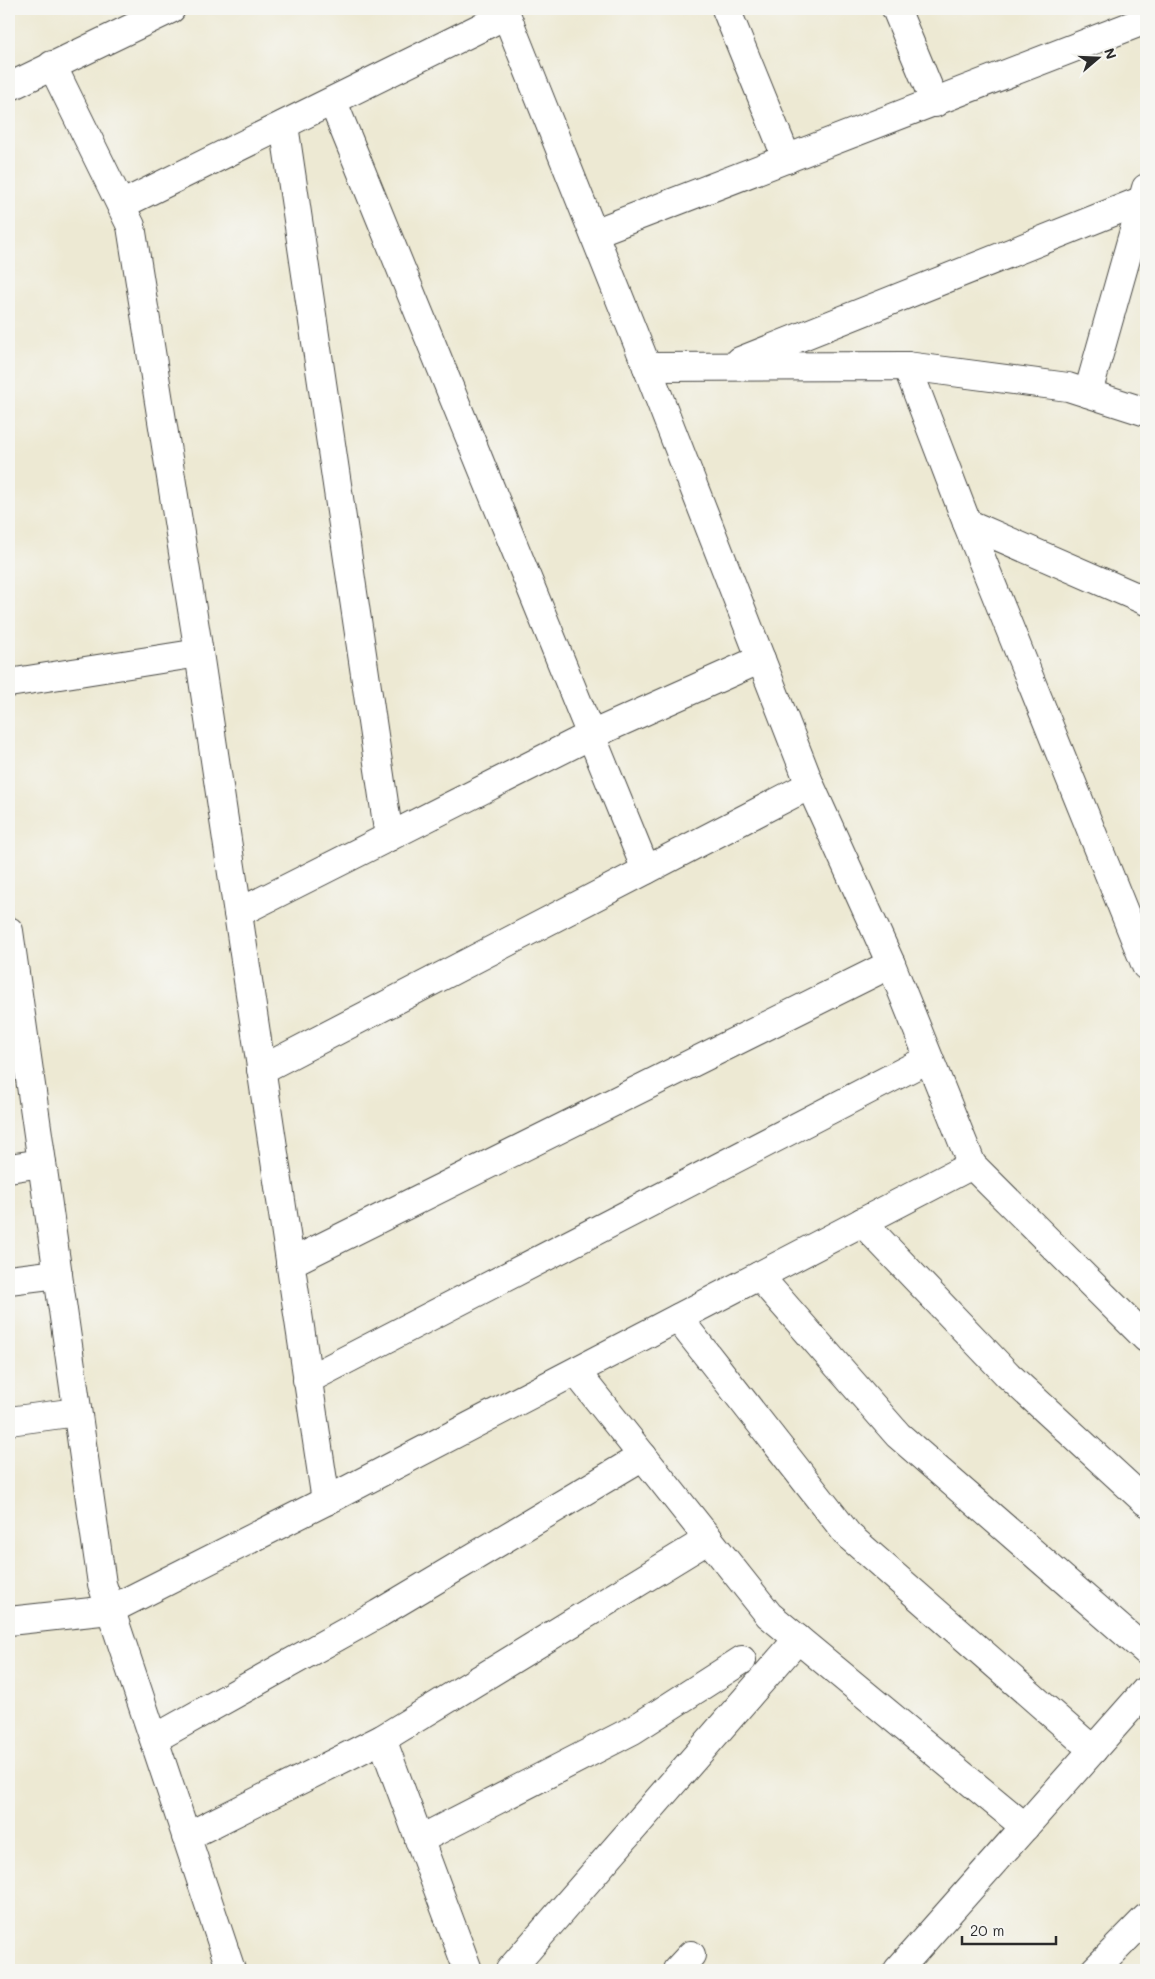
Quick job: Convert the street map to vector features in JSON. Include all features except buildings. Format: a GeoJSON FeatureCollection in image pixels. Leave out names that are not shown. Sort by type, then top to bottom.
{"type":"FeatureCollection","features":[{"type":"Feature","properties":{"kind":"street"},"geometry":{"type":"LineString","coordinates":[[9,87],[171,9]]}},
{"type":"Feature","properties":{"kind":"street"},"geometry":{"type":"LineString","coordinates":[[726,9],[787,159]]}},
{"type":"Feature","properties":{"kind":"street"},"geometry":{"type":"LineString","coordinates":[[896,9],[935,102]]}},
{"type":"Feature","properties":{"kind":"street"},"geometry":{"type":"LineString","coordinates":[[121,205],[333,102],[505,12],[647,366],[810,785],[891,964],[972,1166],[1146,1338]]}},
{"type":"Feature","properties":{"kind":"street"},"geometry":{"type":"LineString","coordinates":[[594,234],[1146,20]]}},
{"type":"Feature","properties":{"kind":"street"},"geometry":{"type":"LineString","coordinates":[[52,65],[131,226],[199,653],[326,1502]]}},
{"type":"Feature","properties":{"kind":"street"},"geometry":{"type":"LineString","coordinates":[[333,102],[589,736],[646,870]]}},
{"type":"Feature","properties":{"kind":"street"},"geometry":{"type":"LineString","coordinates":[[284,125],[389,837]]}},
{"type":"Feature","properties":{"kind":"street"},"geometry":{"type":"LineString","coordinates":[[726,366],[1144,194],[1139,243],[1088,393]]}},
{"type":"Feature","properties":{"kind":"street"},"geometry":{"type":"LineString","coordinates":[[647,366],[907,366],[1068,387],[1146,412]]}},
{"type":"Feature","properties":{"kind":"street"},"geometry":{"type":"LineString","coordinates":[[907,366],[967,523],[1146,966]]}},
{"type":"Feature","properties":{"kind":"street"},"geometry":{"type":"LineString","coordinates":[[967,523],[1146,601]]}},
{"type":"Feature","properties":{"kind":"street"},"geometry":{"type":"LineString","coordinates":[[9,683],[199,653]]}},
{"type":"Feature","properties":{"kind":"street"},"geometry":{"type":"LineString","coordinates":[[238,912],[589,736],[761,659]]}},
{"type":"Feature","properties":{"kind":"street"},"geometry":{"type":"LineString","coordinates":[[261,1070],[810,785]]}},
{"type":"Feature","properties":{"kind":"street"},"geometry":{"type":"LineString","coordinates":[[10,944],[18,1058],[42,1163],[102,1584],[231,1970]]}},
{"type":"Feature","properties":{"kind":"street"},"geometry":{"type":"LineString","coordinates":[[290,1263],[891,964]]}},
{"type":"Feature","properties":{"kind":"street"},"geometry":{"type":"LineString","coordinates":[[308,1380],[928,1059]]}},
{"type":"Feature","properties":{"kind":"street"},"geometry":{"type":"LineString","coordinates":[[9,1168],[42,1163]]}},
{"type":"Feature","properties":{"kind":"street"},"geometry":{"type":"LineString","coordinates":[[9,1621],[110,1610],[326,1502],[972,1166]]}},
{"type":"Feature","properties":{"kind":"street"},"geometry":{"type":"LineString","coordinates":[[862,1222],[1008,1375],[1146,1502]]}},
{"type":"Feature","properties":{"kind":"street"},"geometry":{"type":"LineString","coordinates":[[9,1280],[58,1274]]}},
{"type":"Feature","properties":{"kind":"street"},"geometry":{"type":"LineString","coordinates":[[760,1276],[898,1435],[1146,1651]]}},
{"type":"Feature","properties":{"kind":"street"},"geometry":{"type":"LineString","coordinates":[[678,1318],[848,1535],[1093,1750]]}},
{"type":"Feature","properties":{"kind":"street"},"geometry":{"type":"LineString","coordinates":[[576,1372],[770,1615],[1025,1827]]}},
{"type":"Feature","properties":{"kind":"street"},"geometry":{"type":"LineString","coordinates":[[9,1421],[78,1412]]}},
{"type":"Feature","properties":{"kind":"street"},"geometry":{"type":"LineString","coordinates":[[154,1739],[378,1614],[643,1456]]}},
{"type":"Feature","properties":{"kind":"street"},"geometry":{"type":"LineString","coordinates":[[186,1837],[382,1739],[709,1539]]}},
{"type":"Feature","properties":{"kind":"street"},"geometry":{"type":"LineString","coordinates":[[510,1970],[798,1639]]}},
{"type":"Feature","properties":{"kind":"street"},"geometry":{"type":"LineString","coordinates":[[419,1840],[633,1730],[742,1660]]}},
{"type":"Feature","properties":{"kind":"street"},"geometry":{"type":"LineString","coordinates":[[898,1970],[1146,1690]]}},
{"type":"Feature","properties":{"kind":"street"},"geometry":{"type":"LineString","coordinates":[[382,1739],[468,1970]]}},
{"type":"Feature","properties":{"kind":"street"},"geometry":{"type":"LineString","coordinates":[[1095,1970],[1146,1918]]}}]}
